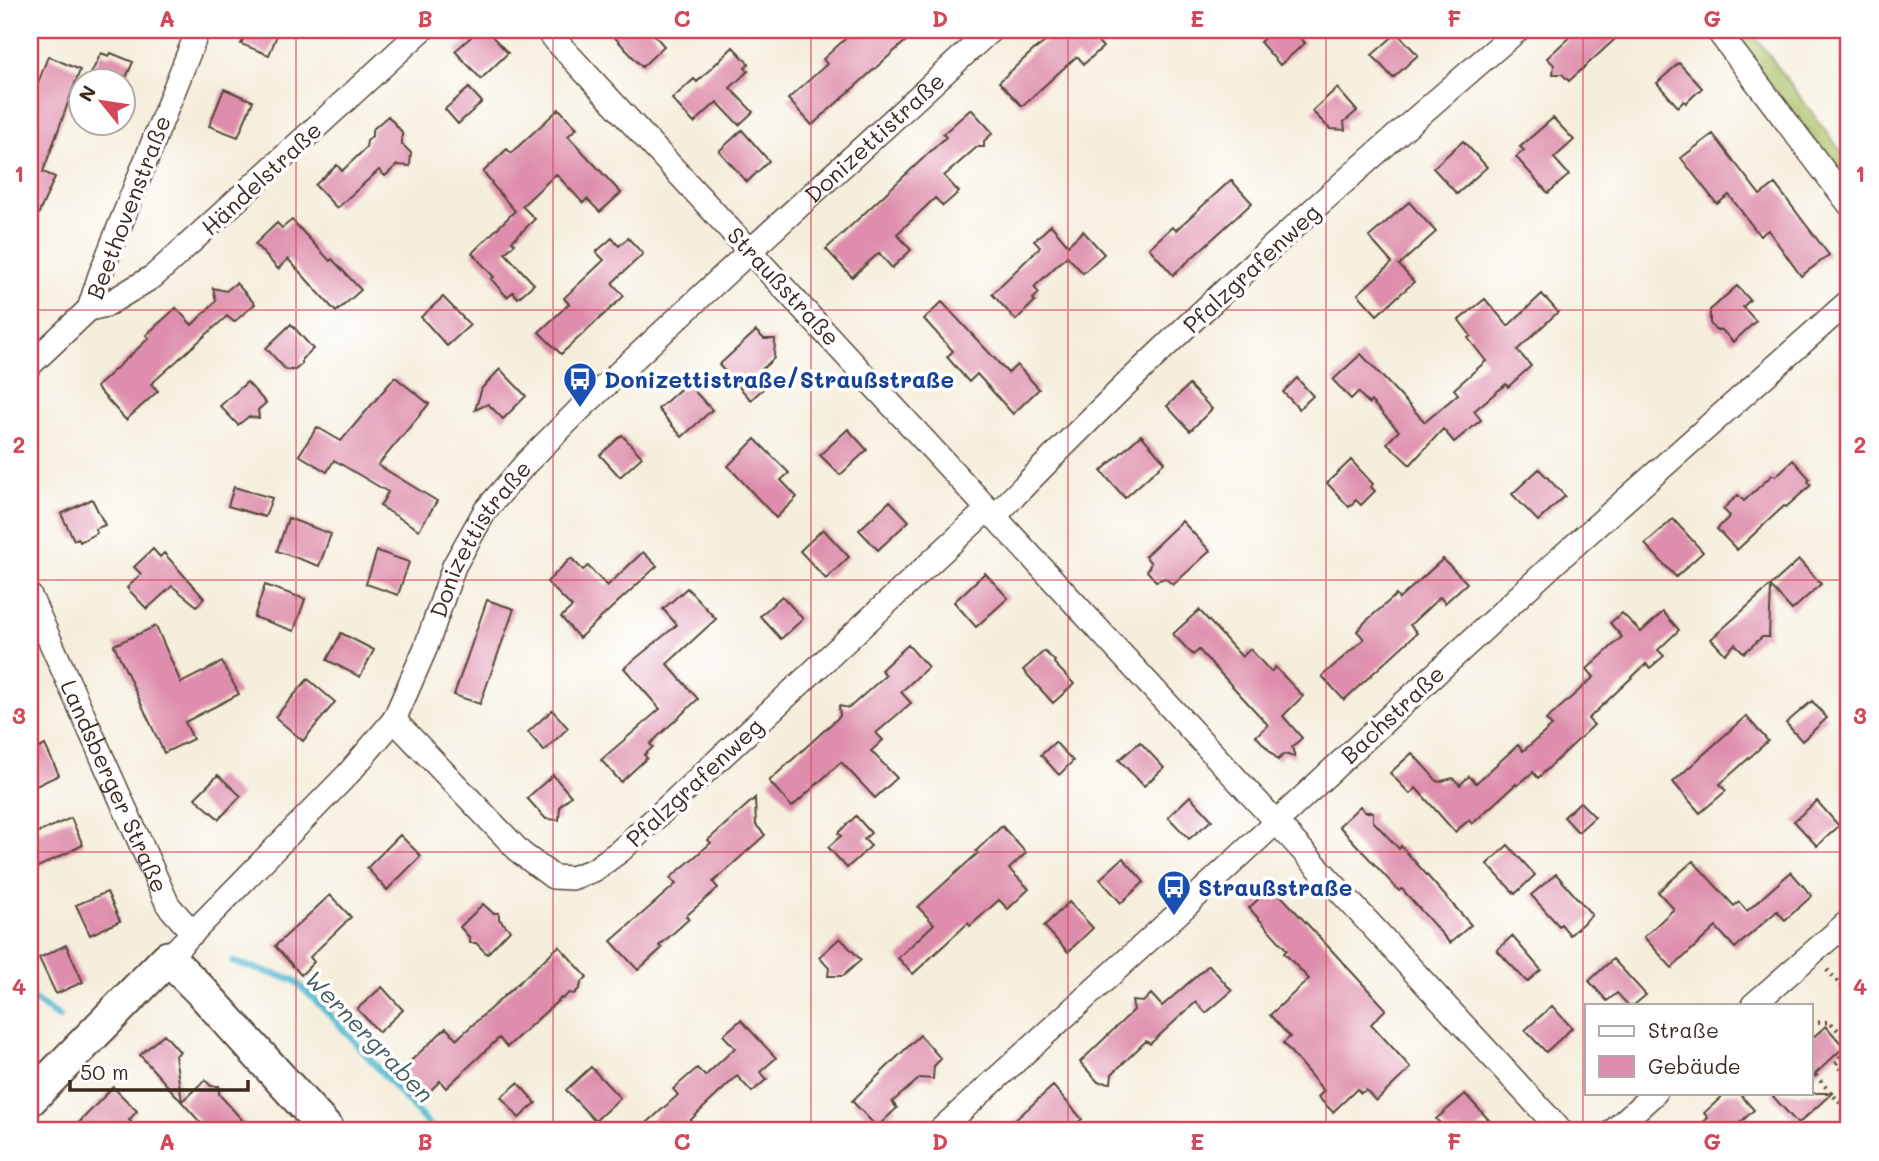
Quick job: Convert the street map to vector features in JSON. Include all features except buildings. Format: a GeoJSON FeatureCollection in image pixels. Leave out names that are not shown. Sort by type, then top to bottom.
{"type":"FeatureCollection","features":[{"type":"Feature","properties":{"kind":"street","name":"Beethovenstraße"},"geometry":{"type":"LineString","coordinates":[[30,365],[89,309],[100,275],[198,30]]}},
{"type":"Feature","properties":{"kind":"street","name":"Händelstraße"},"geometry":{"type":"LineString","coordinates":[[89,309],[106,305],[154,276],[422,30]]}},
{"type":"Feature","properties":{"kind":"street","name":"Straußstraße"},"geometry":{"type":"LineString","coordinates":[[546,30],[1561,1131]]}},
{"type":"Feature","properties":{"kind":"street","name":"Donizettistraße"},"geometry":{"type":"LineString","coordinates":[[30,1098],[349,773],[394,720],[426,647],[454,566],[485,511],[527,462],[751,250],[991,30]]}},
{"type":"Feature","properties":{"kind":"street","name":"Pfalzgrafenweg"},"geometry":{"type":"LineString","coordinates":[[394,720],[521,853],[553,877],[572,878],[594,870],[620,852],[991,513],[1323,200],[1518,30]]}},
{"type":"Feature","properties":{"kind":"street"},"geometry":{"type":"LineString","coordinates":[[1717,30],[1849,204]]}},
{"type":"Feature","properties":{"kind":"street","name":"Bachstraße"},"geometry":{"type":"LineString","coordinates":[[939,1131],[1558,559],[1849,301]]}},
{"type":"Feature","properties":{"kind":"street","name":"Landsberger Straße"},"geometry":{"type":"LineString","coordinates":[[30,596],[168,905],[193,933]]}},
{"type":"Feature","properties":{"kind":"street"},"geometry":{"type":"LineString","coordinates":[[1755,1004],[1849,921]]}},
{"type":"Feature","properties":{"kind":"street"},"geometry":{"type":"LineString","coordinates":[[168,958],[328,1131]]}},
{"type":"Feature","properties":{"kind":"street"},"geometry":{"type":"LineString","coordinates":[[1613,1131],[1655,1094]]}},
{"type":"Feature","properties":{"kind":"path"},"geometry":{"type":"LineString","coordinates":[[1811,954],[1849,994]]}},
{"type":"Feature","properties":{"kind":"path"},"geometry":{"type":"LineString","coordinates":[[1812,1023],[1830,1022],[1849,1042],[1836,1065],[1849,1079]]}},
{"type":"Feature","properties":{"kind":"path"},"geometry":{"type":"LineString","coordinates":[[1812,1071],[1849,1113]]}},
{"type":"Feature","properties":{"kind":"green space"},"geometry":{"type":"Polygon","coordinates":[[[1730,30],[1750,30],[1849,162],[1849,188],[1730,30]]]}},
{"type":"Feature","properties":{"kind":"waterway","name":"Wernergraben"},"geometry":{"type":"LineString","coordinates":[[233,962],[294,980],[330,1014],[434,1131]]}},
{"type":"Feature","properties":{"kind":"waterway","name":"Wernergraben"},"geometry":{"type":"LineString","coordinates":[[30,997],[59,1017]]}},
{"type":"Feature","properties":{"kind":"place","name":"Donizettistraße/Straußstraße"},"geometry":{"type":"Point","coordinates":[580,409]}},
{"type":"Feature","properties":{"kind":"place","name":"Straußstraße"},"geometry":{"type":"Point","coordinates":[1174,917]}}]}
